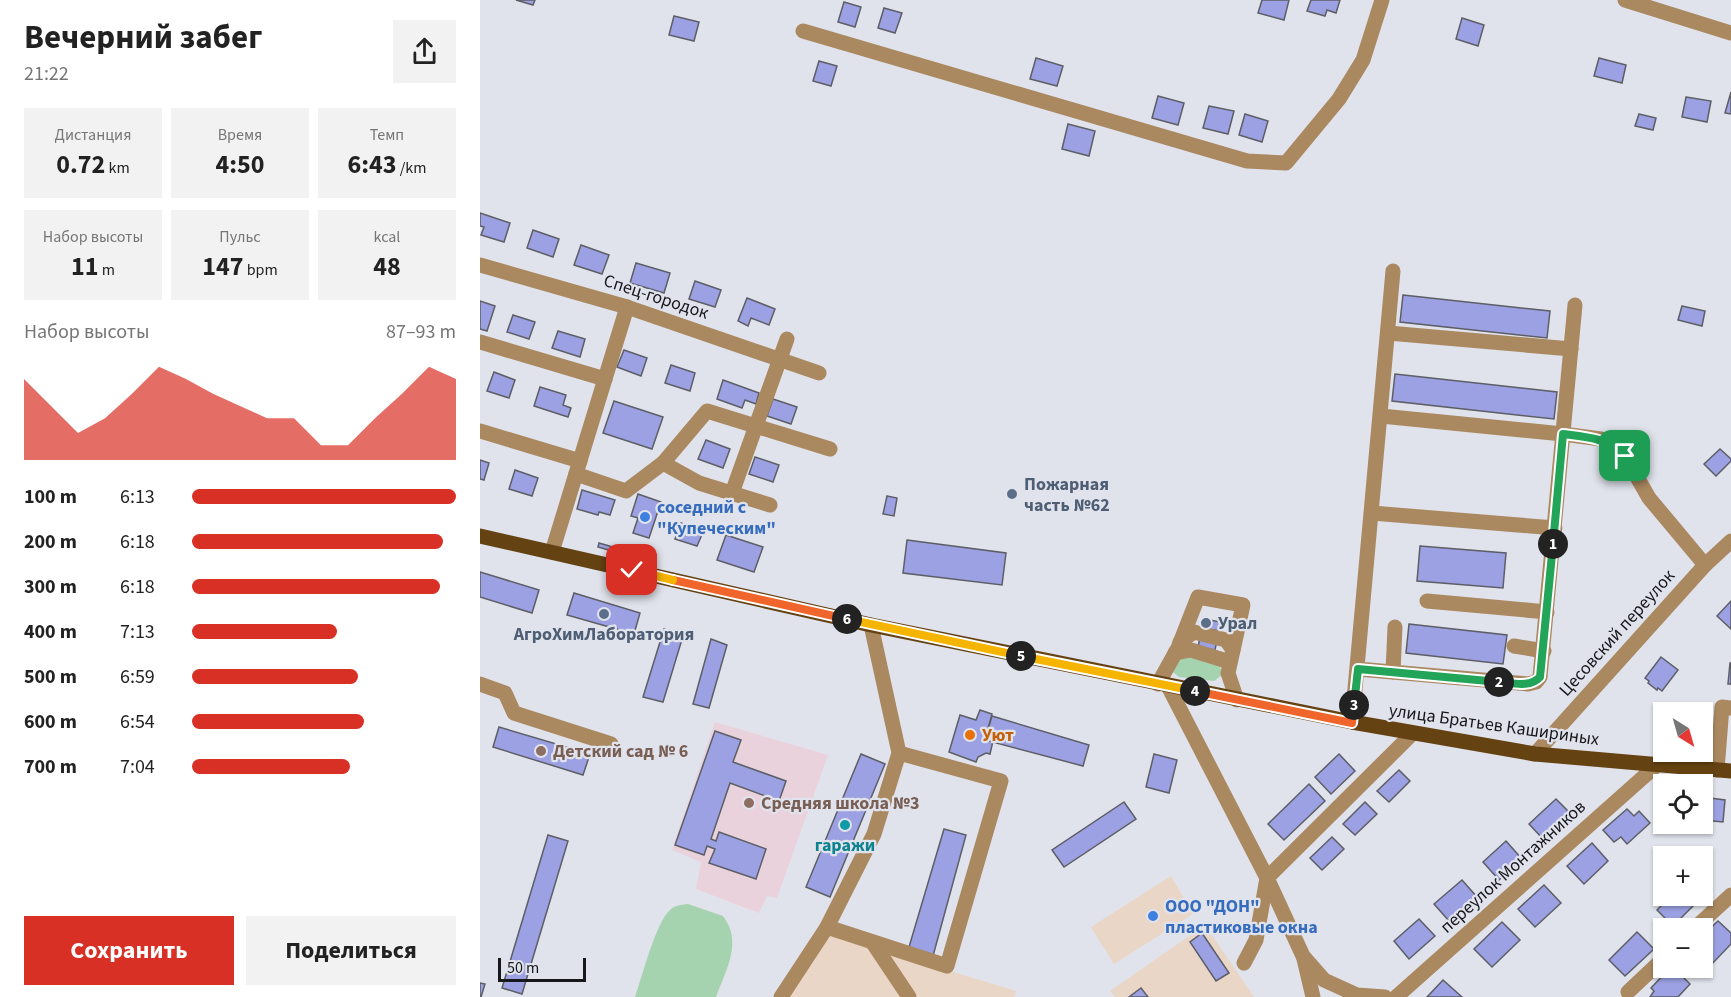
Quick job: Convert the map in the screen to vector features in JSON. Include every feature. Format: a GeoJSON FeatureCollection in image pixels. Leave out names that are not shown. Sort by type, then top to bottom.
{"type":"FeatureCollection","features":[{"type":"Feature","properties":{"kind":"main road","name":"улица Братьев Кашириных"},"geometry":{"type":"LineString","coordinates":[[480,536],[871,625],[1352,723],[1535,754],[1724,770]]}},
{"type":"Feature","properties":{"kind":"street"},"geometry":{"type":"LineString","coordinates":[[803,31],[1246,161],[1286,163],[1339,99],[1364,60],[1382,0]]}},
{"type":"Feature","properties":{"kind":"street"},"geometry":{"type":"LineString","coordinates":[[1625,0],[1731,33]]}},
{"type":"Feature","properties":{"kind":"street","name":"Спец-городок"},"geometry":{"type":"LineString","coordinates":[[480,265],[627,307],[819,373]]}},
{"type":"Feature","properties":{"kind":"street"},"geometry":{"type":"LineString","coordinates":[[1352,723],[1381,416],[1392,271]]}},
{"type":"Feature","properties":{"kind":"street"},"geometry":{"type":"LineString","coordinates":[[1358,669],[1528,684],[1536,682],[1540,677],[1575,305]]}},
{"type":"Feature","properties":{"kind":"street"},"geometry":{"type":"LineString","coordinates":[[552,552],[627,307]]}},
{"type":"Feature","properties":{"kind":"street"},"geometry":{"type":"LineString","coordinates":[[1388,333],[1571,349]]}},
{"type":"Feature","properties":{"kind":"street"},"geometry":{"type":"LineString","coordinates":[[732,494],[787,339]]}},
{"type":"Feature","properties":{"kind":"street"},"geometry":{"type":"LineString","coordinates":[[480,342],[605,380]]}},
{"type":"Feature","properties":{"kind":"street"},"geometry":{"type":"LineString","coordinates":[[480,431],[578,467],[627,491],[663,463],[707,411],[830,449]]}},
{"type":"Feature","properties":{"kind":"street"},"geometry":{"type":"LineString","coordinates":[[1381,416],[1601,439],[1616,446],[1625,456],[1649,498],[1705,565]]}},
{"type":"Feature","properties":{"kind":"street"},"geometry":{"type":"LineString","coordinates":[[663,463],[699,483],[770,505]]}},
{"type":"Feature","properties":{"kind":"street"},"geometry":{"type":"LineString","coordinates":[[1372,513],[1555,528]]}},
{"type":"Feature","properties":{"kind":"street","name":"Цесовский переулок"},"geometry":{"type":"LineString","coordinates":[[1535,754],[1705,565],[1731,540]]}},
{"type":"Feature","properties":{"kind":"street"},"geometry":{"type":"LineString","coordinates":[[1238,700],[1228,673],[1243,605],[1198,597],[1163,685],[1267,878],[1304,956],[1323,980],[1357,995],[1385,997]]}},
{"type":"Feature","properties":{"kind":"street"},"geometry":{"type":"LineString","coordinates":[[1427,601],[1547,612]]}},
{"type":"Feature","properties":{"kind":"street"},"geometry":{"type":"LineString","coordinates":[[781,997],[826,927],[874,834],[899,753],[871,625]]}},
{"type":"Feature","properties":{"kind":"street"},"geometry":{"type":"LineString","coordinates":[[1393,672],[1395,627]]}},
{"type":"Feature","properties":{"kind":"street"},"geometry":{"type":"LineString","coordinates":[[1514,646],[1544,651]]}},
{"type":"Feature","properties":{"kind":"street"},"geometry":{"type":"LineString","coordinates":[[1177,648],[1232,656]]}},
{"type":"Feature","properties":{"kind":"street"},"geometry":{"type":"LineString","coordinates":[[480,684],[505,693],[514,713],[611,744]]}},
{"type":"Feature","properties":{"kind":"street"},"geometry":{"type":"LineString","coordinates":[[1724,770],[1722,707],[1731,708]]}},
{"type":"Feature","properties":{"kind":"street"},"geometry":{"type":"LineString","coordinates":[[1244,963],[1256,940],[1267,878],[1412,734]]}},
{"type":"Feature","properties":{"kind":"street"},"geometry":{"type":"LineString","coordinates":[[826,927],[947,966],[1001,781],[899,753]]}},
{"type":"Feature","properties":{"kind":"street","name":"переулок Монтажников"},"geometry":{"type":"LineString","coordinates":[[1396,997],[1657,765]]}},
{"type":"Feature","properties":{"kind":"street"},"geometry":{"type":"LineString","coordinates":[[1706,918],[1731,895]]}},
{"type":"Feature","properties":{"kind":"street"},"geometry":{"type":"LineString","coordinates":[[873,944],[909,997]]}},
{"type":"Feature","properties":{"kind":"street"},"geometry":{"type":"LineString","coordinates":[[1304,956],[1313,997]]}},
{"type":"Feature","properties":{"kind":"street"},"geometry":{"type":"LineString","coordinates":[[1628,992],[1653,968]]}},
{"type":"Feature","properties":{"kind":"shaded area","name":"Средняя школа №3"},"geometry":{"type":"Polygon","coordinates":[[[715,722],[828,755],[777,898],[767,896],[759,913],[696,889],[701,862],[672,850],[715,722]]]}},
{"type":"Feature","properties":{"kind":"shaded area"},"geometry":{"type":"Polygon","coordinates":[[[1171,876],[1193,914],[1114,964],[1091,927],[1171,876]]]}},
{"type":"Feature","properties":{"kind":"shaded area"},"geometry":{"type":"Polygon","coordinates":[[[1205,925],[1254,997],[1115,997],[1110,991],[1205,925]]]}},
{"type":"Feature","properties":{"kind":"shaded area"},"geometry":{"type":"Polygon","coordinates":[[[828,934],[1016,991],[1014,997],[788,997],[828,934]]]}},
{"type":"Feature","properties":{"kind":"green space"},"geometry":{"type":"Polygon","coordinates":[[[1188,656],[1220,665],[1222,675],[1214,681],[1179,677],[1173,672],[1177,660],[1188,656]]]}},
{"type":"Feature","properties":{"kind":"green space"},"geometry":{"type":"Polygon","coordinates":[[[688,904],[723,916],[729,926],[732,936],[731,956],[716,997],[635,997],[645,964],[665,916],[674,907],[688,904]]]}},
{"type":"Feature","properties":{"kind":"building"},"geometry":{"type":"Polygon","coordinates":[[[516,0],[535,0],[533,5],[516,0]]]}},
{"type":"Feature","properties":{"kind":"building"},"geometry":{"type":"Polygon","coordinates":[[[1262,0],[1289,0],[1284,20],[1258,13],[1262,0]]]}},
{"type":"Feature","properties":{"kind":"building"},"geometry":{"type":"Polygon","coordinates":[[[1311,0],[1340,0],[1336,13],[1327,10],[1325,16],[1307,11],[1311,0]]]}},
{"type":"Feature","properties":{"kind":"building"},"geometry":{"type":"Polygon","coordinates":[[[844,2],[861,7],[855,27],[838,22],[844,2]]]}},
{"type":"Feature","properties":{"kind":"building"},"geometry":{"type":"Polygon","coordinates":[[[884,8],[902,13],[895,33],[878,28],[884,8]]]}},
{"type":"Feature","properties":{"kind":"building"},"geometry":{"type":"Polygon","coordinates":[[[674,16],[699,22],[694,41],[669,35],[674,16]]]}},
{"type":"Feature","properties":{"kind":"building"},"geometry":{"type":"Polygon","coordinates":[[[1462,18],[1484,25],[1478,46],[1456,39],[1462,18]]]}},
{"type":"Feature","properties":{"kind":"building"},"geometry":{"type":"Polygon","coordinates":[[[1036,58],[1063,66],[1057,86],[1030,79],[1036,58]]]}},
{"type":"Feature","properties":{"kind":"building"},"geometry":{"type":"Polygon","coordinates":[[[1599,58],[1626,65],[1622,83],[1594,76],[1599,58]]]}},
{"type":"Feature","properties":{"kind":"building"},"geometry":{"type":"Polygon","coordinates":[[[819,61],[837,66],[831,86],[813,81],[819,61]]]}},
{"type":"Feature","properties":{"kind":"building"},"geometry":{"type":"Polygon","coordinates":[[[1731,92],[1731,114],[1725,113],[1731,92]]]}},
{"type":"Feature","properties":{"kind":"building"},"geometry":{"type":"Polygon","coordinates":[[[1158,96],[1184,103],[1178,125],[1152,118],[1158,96]]]}},
{"type":"Feature","properties":{"kind":"building"},"geometry":{"type":"Polygon","coordinates":[[[1686,97],[1711,101],[1707,122],[1682,117],[1686,97]]]}},
{"type":"Feature","properties":{"kind":"building"},"geometry":{"type":"Polygon","coordinates":[[[1209,106],[1234,111],[1228,134],[1203,128],[1209,106]]]}},
{"type":"Feature","properties":{"kind":"building"},"geometry":{"type":"Polygon","coordinates":[[[1245,114],[1268,121],[1262,142],[1239,135],[1245,114]]]}},
{"type":"Feature","properties":{"kind":"building"},"geometry":{"type":"Polygon","coordinates":[[[1639,114],[1656,118],[1653,130],[1635,126],[1639,114]]]}},
{"type":"Feature","properties":{"kind":"building"},"geometry":{"type":"Polygon","coordinates":[[[1068,124],[1095,131],[1089,156],[1062,149],[1068,124]]]}},
{"type":"Feature","properties":{"kind":"building"},"geometry":{"type":"Polygon","coordinates":[[[480,213],[510,223],[504,242],[481,235],[484,227],[480,226],[480,213]]]}},
{"type":"Feature","properties":{"kind":"building"},"geometry":{"type":"Polygon","coordinates":[[[533,230],[559,239],[553,257],[527,248],[533,230]]]}},
{"type":"Feature","properties":{"kind":"building"},"geometry":{"type":"Polygon","coordinates":[[[581,245],[609,255],[602,274],[574,265],[581,245]]]}},
{"type":"Feature","properties":{"kind":"building"},"geometry":{"type":"Polygon","coordinates":[[[636,263],[670,273],[664,293],[630,283],[636,263]]]}},
{"type":"Feature","properties":{"kind":"building"},"geometry":{"type":"Polygon","coordinates":[[[695,281],[721,290],[715,307],[689,299],[695,281]]]}},
{"type":"Feature","properties":{"kind":"building"},"geometry":{"type":"Polygon","coordinates":[[[1403,295],[1550,311],[1547,338],[1400,322],[1403,295]]]}},
{"type":"Feature","properties":{"kind":"building"},"geometry":{"type":"Polygon","coordinates":[[[747,298],[775,309],[769,325],[751,318],[748,326],[738,321],[747,298]]]}},
{"type":"Feature","properties":{"kind":"building"},"geometry":{"type":"Polygon","coordinates":[[[480,301],[495,306],[487,331],[480,329],[480,301]]]}},
{"type":"Feature","properties":{"kind":"building"},"geometry":{"type":"Polygon","coordinates":[[[1682,306],[1705,311],[1702,326],[1678,320],[1682,306]]]}},
{"type":"Feature","properties":{"kind":"building"},"geometry":{"type":"Polygon","coordinates":[[[513,315],[535,322],[529,339],[507,332],[513,315]]]}},
{"type":"Feature","properties":{"kind":"building"},"geometry":{"type":"Polygon","coordinates":[[[558,331],[585,339],[580,357],[552,348],[558,331]]]}},
{"type":"Feature","properties":{"kind":"building"},"geometry":{"type":"Polygon","coordinates":[[[624,350],[647,358],[641,376],[617,367],[624,350]]]}},
{"type":"Feature","properties":{"kind":"building"},"geometry":{"type":"Polygon","coordinates":[[[671,365],[695,373],[690,391],[665,383],[671,365]]]}},
{"type":"Feature","properties":{"kind":"building"},"geometry":{"type":"Polygon","coordinates":[[[494,372],[515,380],[509,398],[487,391],[494,372]]]}},
{"type":"Feature","properties":{"kind":"building"},"geometry":{"type":"Polygon","coordinates":[[[1395,374],[1557,392],[1554,419],[1392,401],[1395,374]]]}},
{"type":"Feature","properties":{"kind":"building"},"geometry":{"type":"Polygon","coordinates":[[[723,380],[759,393],[756,404],[745,400],[742,408],[717,399],[723,380]]]}},
{"type":"Feature","properties":{"kind":"building"},"geometry":{"type":"Polygon","coordinates":[[[540,387],[566,395],[563,405],[571,408],[568,417],[534,406],[540,387]]]}},
{"type":"Feature","properties":{"kind":"building"},"geometry":{"type":"Polygon","coordinates":[[[773,399],[797,407],[791,424],[767,416],[773,399]]]}},
{"type":"Feature","properties":{"kind":"building"},"geometry":{"type":"Polygon","coordinates":[[[614,401],[663,417],[652,449],[603,433],[614,401]]]}},
{"type":"Feature","properties":{"kind":"building"},"geometry":{"type":"Polygon","coordinates":[[[706,440],[730,449],[723,468],[698,459],[706,440]]]}},
{"type":"Feature","properties":{"kind":"building"},"geometry":{"type":"Polygon","coordinates":[[[1720,449],[1731,461],[1716,476],[1704,464],[1720,449]]]}},
{"type":"Feature","properties":{"kind":"building"},"geometry":{"type":"Polygon","coordinates":[[[755,457],[779,465],[773,482],[749,474],[755,457]]]}},
{"type":"Feature","properties":{"kind":"building"},"geometry":{"type":"Polygon","coordinates":[[[480,460],[489,463],[484,480],[480,479],[480,460]]]}},
{"type":"Feature","properties":{"kind":"building"},"geometry":{"type":"Polygon","coordinates":[[[515,470],[538,478],[532,496],[509,489],[515,470]]]}},
{"type":"Feature","properties":{"kind":"building"},"geometry":{"type":"Polygon","coordinates":[[[582,490],[615,500],[610,515],[599,512],[598,515],[577,509],[582,490]]]}},
{"type":"Feature","properties":{"kind":"building","name":"соседний с \"Купеческим\""},"geometry":{"type":"Polygon","coordinates":[[[638,494],[661,502],[649,538],[633,533],[638,518],[631,516],[638,494]]]}},
{"type":"Feature","properties":{"kind":"building"},"geometry":{"type":"Polygon","coordinates":[[[887,496],[897,498],[894,516],[883,514],[887,496]]]}},
{"type":"Feature","properties":{"kind":"building"},"geometry":{"type":"Polygon","coordinates":[[[681,523],[704,530],[697,546],[675,539],[681,523]]]}},
{"type":"Feature","properties":{"kind":"building"},"geometry":{"type":"Polygon","coordinates":[[[726,535],[763,547],[754,572],[717,560],[726,535]]]}},
{"type":"Feature","properties":{"kind":"building"},"geometry":{"type":"Polygon","coordinates":[[[907,540],[1006,553],[1002,585],[903,573],[907,540]]]}},
{"type":"Feature","properties":{"kind":"building"},"geometry":{"type":"Polygon","coordinates":[[[599,543],[613,547],[612,551],[598,547],[599,543]]]}},
{"type":"Feature","properties":{"kind":"building"},"geometry":{"type":"Polygon","coordinates":[[[1420,546],[1506,553],[1503,588],[1417,581],[1420,546]]]}},
{"type":"Feature","properties":{"kind":"building"},"geometry":{"type":"Polygon","coordinates":[[[480,572],[539,590],[532,613],[480,597],[480,572]]]}},
{"type":"Feature","properties":{"kind":"building","name":"АгроХимЛаборатория"},"geometry":{"type":"Polygon","coordinates":[[[574,593],[640,613],[634,634],[567,615],[574,593]]]}},
{"type":"Feature","properties":{"kind":"building"},"geometry":{"type":"Polygon","coordinates":[[[1731,601],[1731,629],[1717,616],[1731,601]]]}},
{"type":"Feature","properties":{"kind":"building"},"geometry":{"type":"Polygon","coordinates":[[[1204,619],[1221,622],[1219,631],[1202,628],[1204,619]]]}},
{"type":"Feature","properties":{"kind":"building"},"geometry":{"type":"Polygon","coordinates":[[[1409,624],[1507,635],[1503,664],[1406,653],[1409,624]]]}},
{"type":"Feature","properties":{"kind":"building"},"geometry":{"type":"Polygon","coordinates":[[[1202,628],[1219,631],[1215,650],[1198,647],[1202,628]]]}},
{"type":"Feature","properties":{"kind":"building"},"geometry":{"type":"Polygon","coordinates":[[[664,629],[683,636],[663,702],[643,697],[664,629]]]}},
{"type":"Feature","properties":{"kind":"building"},"geometry":{"type":"Polygon","coordinates":[[[711,639],[727,645],[709,708],[693,704],[711,639]]]}},
{"type":"Feature","properties":{"kind":"building"},"geometry":{"type":"Polygon","coordinates":[[[1661,657],[1678,670],[1662,691],[1658,688],[1657,690],[1645,678],[1661,657]]]}},
{"type":"Feature","properties":{"kind":"building"},"geometry":{"type":"Polygon","coordinates":[[[1730,663],[1731,684],[1728,684],[1730,663]]]}},
{"type":"Feature","properties":{"kind":"building","name":"Уют"},"geometry":{"type":"Polygon","coordinates":[[[980,710],[992,714],[985,740],[993,741],[990,754],[986,753],[978,757],[976,762],[949,752],[960,715],[976,720],[980,710]]]}},
{"type":"Feature","properties":{"kind":"building"},"geometry":{"type":"Polygon","coordinates":[[[992,716],[1089,745],[1083,766],[985,740],[992,716]]]}},
{"type":"Feature","properties":{"kind":"building","name":"Детский сад № 6"},"geometry":{"type":"Polygon","coordinates":[[[499,727],[590,754],[583,775],[493,747],[499,727]]]}},
{"type":"Feature","properties":{"kind":"building"},"geometry":{"type":"Polygon","coordinates":[[[715,731],[741,740],[733,762],[786,781],[779,801],[730,783],[711,839],[716,841],[719,832],[766,849],[756,879],[709,863],[715,849],[707,846],[704,855],[675,845],[715,731]]]}},
{"type":"Feature","properties":{"kind":"building","name":"гаражи"},"geometry":{"type":"Polygon","coordinates":[[[861,754],[885,764],[830,897],[806,887],[861,754]]]}},
{"type":"Feature","properties":{"kind":"building"},"geometry":{"type":"Polygon","coordinates":[[[1154,754],[1177,760],[1169,793],[1146,787],[1154,754]]]}},
{"type":"Feature","properties":{"kind":"building"},"geometry":{"type":"Polygon","coordinates":[[[1339,754],[1355,771],[1331,794],[1315,777],[1339,754]]]}},
{"type":"Feature","properties":{"kind":"building"},"geometry":{"type":"Polygon","coordinates":[[[1399,770],[1410,781],[1389,802],[1377,791],[1399,770]]]}},
{"type":"Feature","properties":{"kind":"building"},"geometry":{"type":"Polygon","coordinates":[[[1309,784],[1325,801],[1284,840],[1268,824],[1309,784]]]}},
{"type":"Feature","properties":{"kind":"building"},"geometry":{"type":"Polygon","coordinates":[[[1713,798],[1725,800],[1723,822],[1713,821],[1713,798]]]}},
{"type":"Feature","properties":{"kind":"building"},"geometry":{"type":"Polygon","coordinates":[[[1556,799],[1570,813],[1543,839],[1529,824],[1556,799]]]}},
{"type":"Feature","properties":{"kind":"building"},"geometry":{"type":"Polygon","coordinates":[[[1124,802],[1136,819],[1064,867],[1052,850],[1124,802]]]}},
{"type":"Feature","properties":{"kind":"building"},"geometry":{"type":"Polygon","coordinates":[[[1365,802],[1377,814],[1355,835],[1343,824],[1365,802]]]}},
{"type":"Feature","properties":{"kind":"building"},"geometry":{"type":"Polygon","coordinates":[[[1627,809],[1634,816],[1639,811],[1650,823],[1627,844],[1621,837],[1614,842],[1603,830],[1627,809]]]}},
{"type":"Feature","properties":{"kind":"building"},"geometry":{"type":"Polygon","coordinates":[[[944,829],[966,835],[933,956],[909,947],[944,829]]]}},
{"type":"Feature","properties":{"kind":"building"},"geometry":{"type":"Polygon","coordinates":[[[548,835],[568,841],[522,994],[502,988],[548,835]]]}},
{"type":"Feature","properties":{"kind":"building"},"geometry":{"type":"Polygon","coordinates":[[[1332,837],[1344,849],[1322,870],[1310,858],[1332,837]]]}},
{"type":"Feature","properties":{"kind":"building"},"geometry":{"type":"Polygon","coordinates":[[[1506,841],[1522,859],[1499,880],[1483,862],[1506,841]]]}},
{"type":"Feature","properties":{"kind":"building"},"geometry":{"type":"Polygon","coordinates":[[[1592,843],[1608,861],[1584,884],[1567,866],[1592,843]]]}},
{"type":"Feature","properties":{"kind":"building"},"geometry":{"type":"Polygon","coordinates":[[[1462,880],[1477,897],[1449,921],[1434,904],[1462,880]]]}},
{"type":"Feature","properties":{"kind":"building"},"geometry":{"type":"Polygon","coordinates":[[[1544,885],[1561,903],[1535,927],[1518,909],[1544,885]]]}},
{"type":"Feature","properties":{"kind":"building"},"geometry":{"type":"Polygon","coordinates":[[[1661,906],[1693,906],[1681,918],[1665,918],[1657,910],[1661,906]]]}},
{"type":"Feature","properties":{"kind":"building"},"geometry":{"type":"Polygon","coordinates":[[[1419,919],[1435,936],[1409,959],[1394,941],[1419,919]]]}},
{"type":"Feature","properties":{"kind":"building"},"geometry":{"type":"Polygon","coordinates":[[[1718,921],[1731,933],[1731,944],[1713,963],[1713,926],[1718,921]]]}},
{"type":"Feature","properties":{"kind":"building"},"geometry":{"type":"Polygon","coordinates":[[[1502,922],[1520,940],[1492,967],[1474,949],[1502,922]]]}},
{"type":"Feature","properties":{"kind":"building"},"geometry":{"type":"Polygon","coordinates":[[[1637,932],[1653,948],[1625,976],[1609,960],[1637,932]]]}},
{"type":"Feature","properties":{"kind":"building"},"geometry":{"type":"Polygon","coordinates":[[[1202,933],[1229,973],[1216,981],[1190,942],[1202,933]]]}},
{"type":"Feature","properties":{"kind":"building"},"geometry":{"type":"Polygon","coordinates":[[[1660,978],[1684,978],[1690,984],[1678,997],[1650,997],[1654,991],[1651,988],[1660,978]]]}},
{"type":"Feature","properties":{"kind":"building"},"geometry":{"type":"Polygon","coordinates":[[[1443,980],[1462,997],[1427,997],[1443,980]]]}},
{"type":"Feature","properties":{"kind":"building"},"geometry":{"type":"Polygon","coordinates":[[[480,983],[485,984],[481,997],[480,997],[480,983]]]}},
{"type":"Feature","properties":{"kind":"building"},"geometry":{"type":"Polygon","coordinates":[[[1141,988],[1148,997],[1129,997],[1141,988]]]}},
{"type":"Feature","properties":{"kind":"place","name":"Пожарная часть №62"},"geometry":{"type":"Point","coordinates":[1012,494]}},
{"type":"Feature","properties":{"kind":"place","name":"соседний с \"Купеческим\""},"geometry":{"type":"Point","coordinates":[645,517]}},
{"type":"Feature","properties":{"kind":"place","name":"АгроХимЛаборатория"},"geometry":{"type":"Point","coordinates":[604,614]}},
{"type":"Feature","properties":{"kind":"place","name":"Урал"},"geometry":{"type":"Point","coordinates":[1206,623]}},
{"type":"Feature","properties":{"kind":"place","name":"Уют"},"geometry":{"type":"Point","coordinates":[970,735]}},
{"type":"Feature","properties":{"kind":"place","name":"Детский сад № 6"},"geometry":{"type":"Point","coordinates":[541,751]}},
{"type":"Feature","properties":{"kind":"place","name":"Средняя школа №3"},"geometry":{"type":"Point","coordinates":[749,803]}},
{"type":"Feature","properties":{"kind":"place","name":"гаражи"},"geometry":{"type":"Point","coordinates":[845,825]}},
{"type":"Feature","properties":{"kind":"place","name":"ООО \"ДОН\" пластиковые окна"},"geometry":{"type":"Point","coordinates":[1153,916]}},
{"type":"Feature","properties":{"kind":"route"},"geometry":{"type":"LineString","coordinates":[[632,570],[871,625],[1352,723],[1358,669],[1528,684],[1536,682],[1540,677],[1542,667],[1563,434],[1601,439],[1616,446],[1625,456]]}}]}
